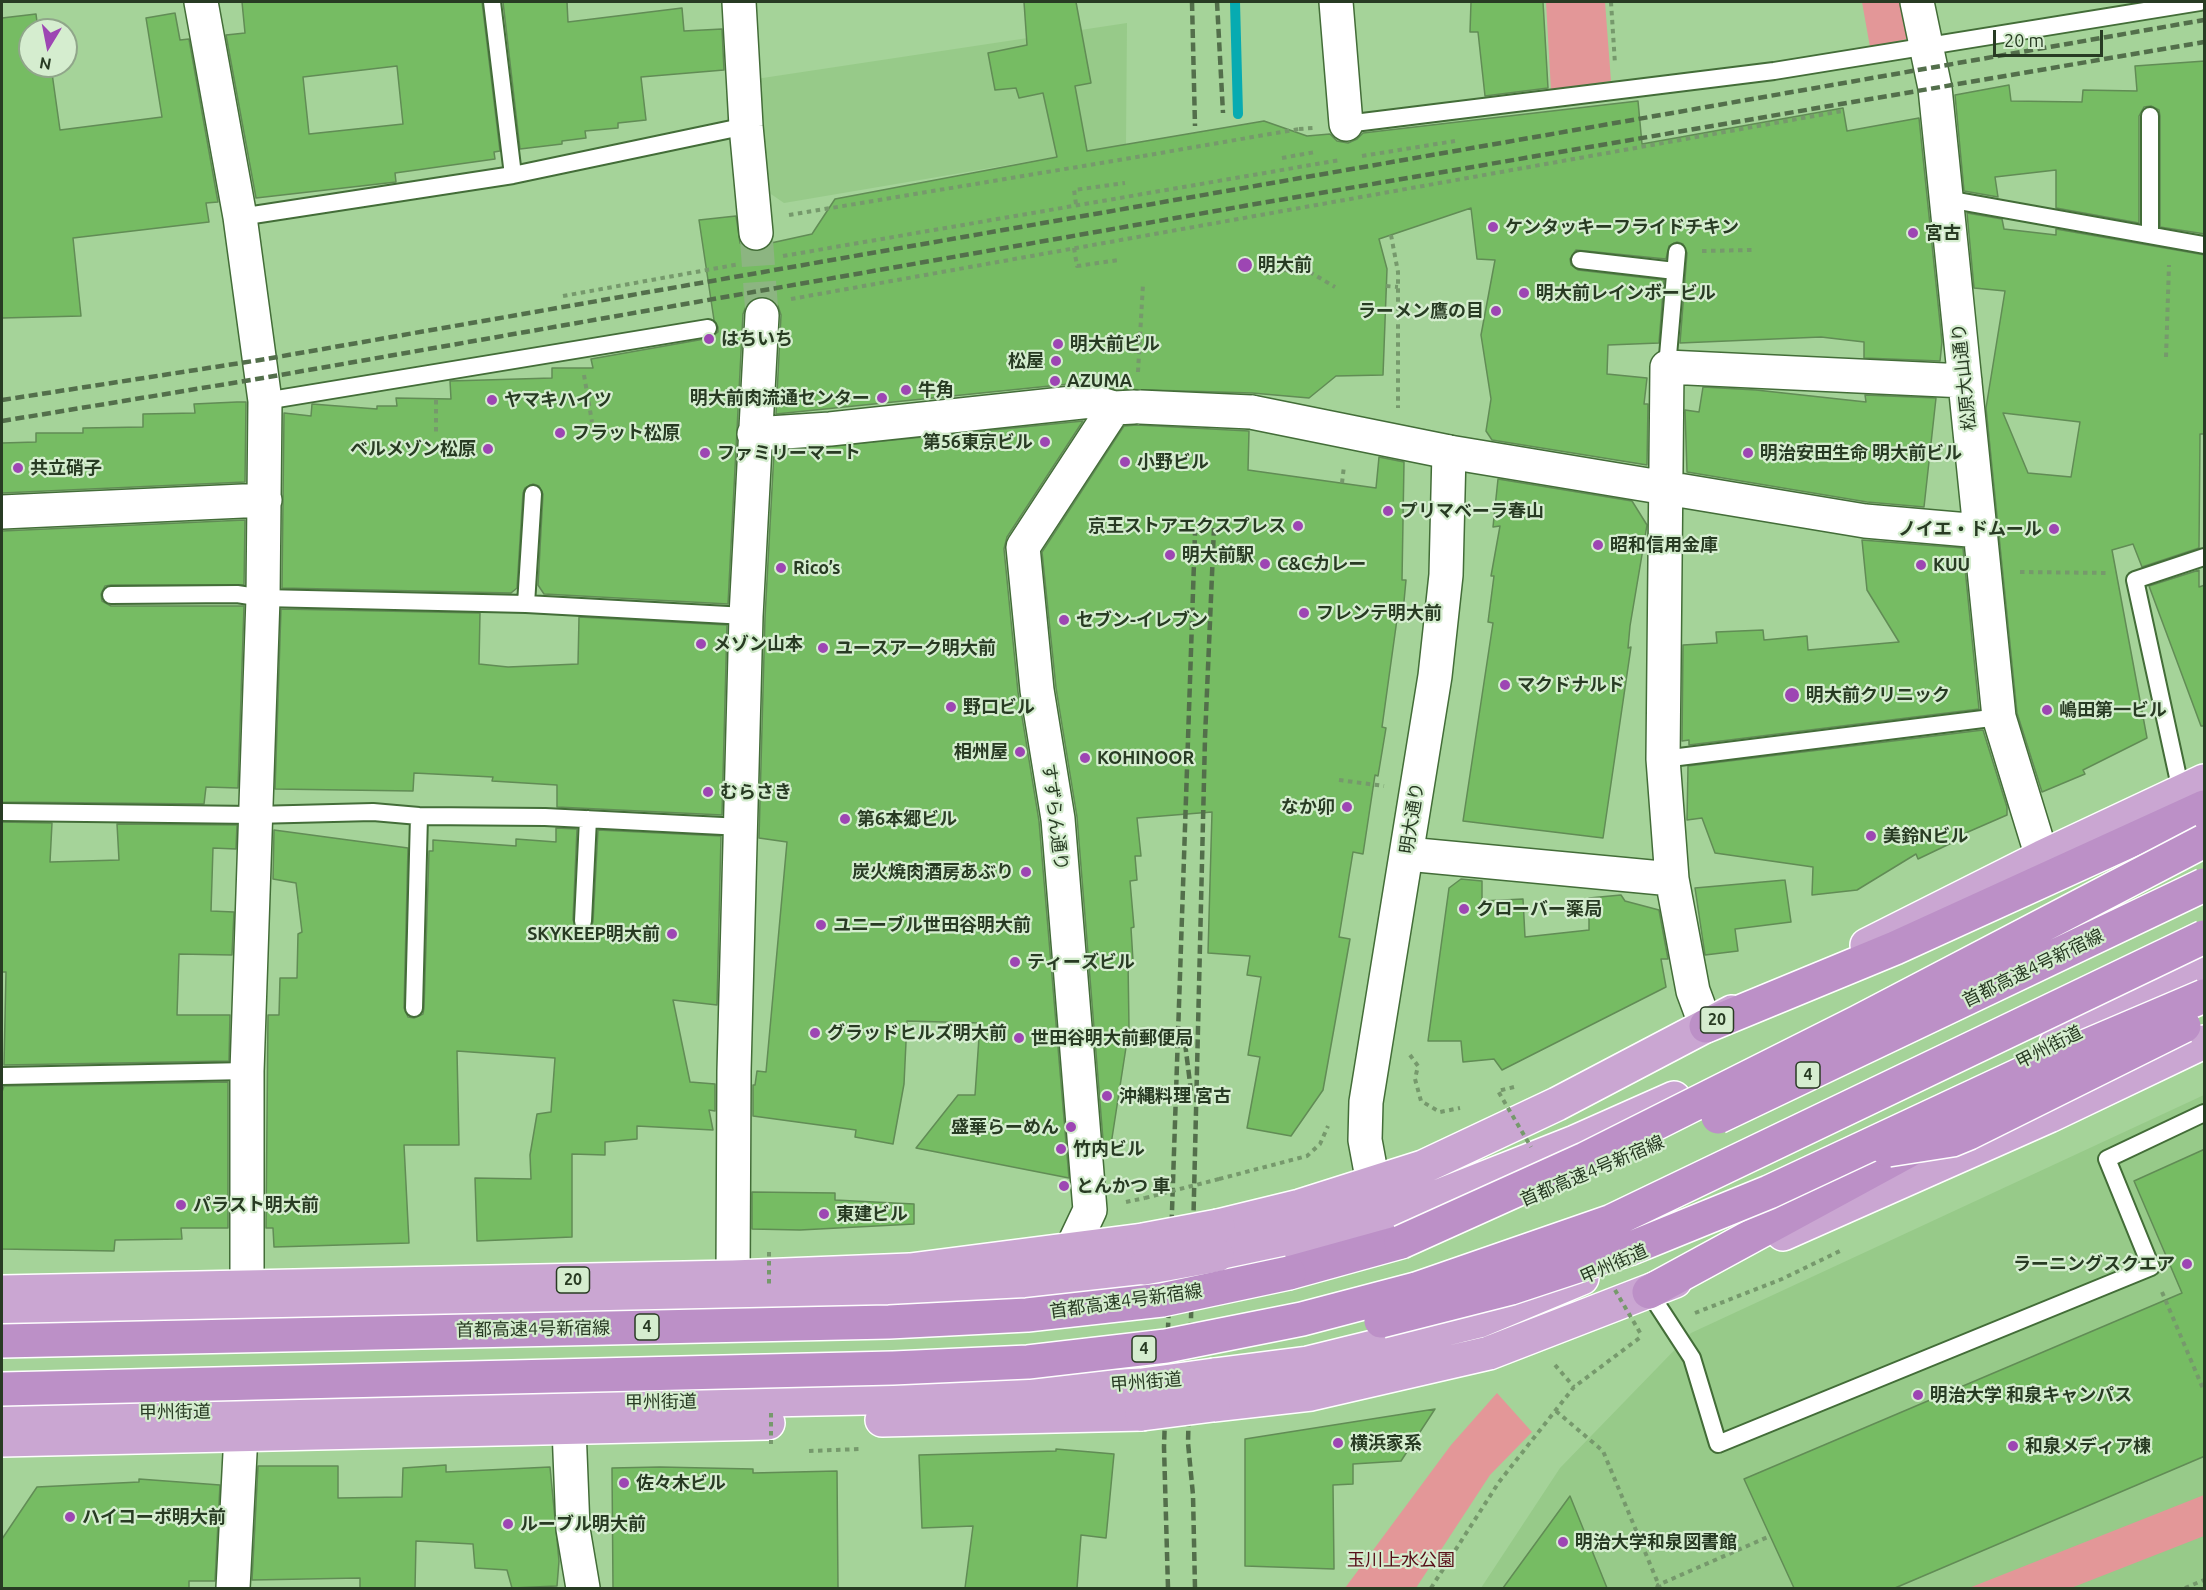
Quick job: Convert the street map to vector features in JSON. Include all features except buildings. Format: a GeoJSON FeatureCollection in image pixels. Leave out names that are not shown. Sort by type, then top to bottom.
{"type":"FeatureCollection","features":[{"type":"Feature","properties":{"kind":"highway","name":"20"},"geometry":{"type":"LineString","coordinates":[[2,1317],[911,1295],[1218,1241],[1373,1183],[1423,1167],[1557,1104],[1706,1026],[2042,857],[2197,793]]}},
{"type":"Feature","properties":{"kind":"highway"},"geometry":{"type":"LineString","coordinates":[[1706,1026],[1895,948],[2197,793]]}},
{"type":"Feature","properties":{"kind":"highway"},"geometry":{"type":"LineString","coordinates":[[1401,1242],[1585,1160],[1858,1022],[2205,841]]}},
{"type":"Feature","properties":{"kind":"highway","name":"20"},"geometry":{"type":"LineString","coordinates":[[1218,1241],[1281,1244],[1431,1199],[1575,1142],[2046,935],[2205,858]]}},
{"type":"Feature","properties":{"kind":"highway","name":"首都高速4号新宿線"},"geometry":{"type":"LineString","coordinates":[[2,1341],[878,1322],[1027,1315],[1162,1300],[1289,1273],[1401,1242],[1502,1209],[1625,1158],[1813,1073],[2205,885]]}},
{"type":"Feature","properties":{"kind":"highway","name":"4"},"geometry":{"type":"LineString","coordinates":[[2,1389],[893,1368],[1028,1362],[1166,1346],[1302,1319],[1416,1289],[1515,1257],[1612,1221],[1694,1184],[2205,937]]}},
{"type":"Feature","properties":{"kind":"highway","name":"甲州街道"},"geometry":{"type":"LineString","coordinates":[[1213,1390],[1308,1363],[1479,1321],[1631,1258],[2205,969]]}},
{"type":"Feature","properties":{"kind":"highway"},"geometry":{"type":"LineString","coordinates":[[1649,1292],[2205,990]]}},
{"type":"Feature","properties":{"kind":"highway"},"geometry":{"type":"LineString","coordinates":[[1028,1362],[1203,1353],[1302,1338],[1401,1317],[1511,1288],[1629,1249],[1769,1192],[1851,1156],[2030,1070],[2205,996]]}},
{"type":"Feature","properties":{"kind":"highway"},"geometry":{"type":"LineString","coordinates":[[1851,1156],[1952,1140],[2205,1016]]}},
{"type":"Feature","properties":{"kind":"highway"},"geometry":{"type":"LineString","coordinates":[[2,1440],[241,1434],[569,1416],[1142,1399],[1213,1390],[1311,1394],[1489,1353],[1649,1292],[2049,1116],[2205,1042]]}},
{"type":"Feature","properties":{"kind":"highway","name":"20"},"geometry":{"type":"LineString","coordinates":[[2,1292],[733,1277],[910,1270],[1071,1250],[1143,1254]]}},
{"type":"Feature","properties":{"kind":"highway","name":"甲州街道"},"geometry":{"type":"LineString","coordinates":[[2,1416],[569,1416]]}},
{"type":"Feature","properties":{"kind":"street"},"geometry":{"type":"LineString","coordinates":[[201,2],[240,217],[265,401],[263,597],[247,1071],[247,1288]]}},
{"type":"Feature","properties":{"kind":"street"},"geometry":{"type":"LineString","coordinates":[[739,2],[746,126],[759,243]]}},
{"type":"Feature","properties":{"kind":"street"},"geometry":{"type":"LineString","coordinates":[[1336,2],[1346,124]]}},
{"type":"Feature","properties":{"kind":"street","name":"松原大山通り"},"geometry":{"type":"LineString","coordinates":[[1917,2],[1928,47],[1947,199],[1999,717],[2042,857]]}},
{"type":"Feature","properties":{"kind":"street"},"geometry":{"type":"LineString","coordinates":[[733,1277],[734,1071],[746,616],[754,434],[770,308]]}},
{"type":"Feature","properties":{"kind":"street"},"geometry":{"type":"LineString","coordinates":[[1706,1026],[1693,991],[1671,879],[1663,759],[1666,367],[1965,381]]}},
{"type":"Feature","properties":{"kind":"street"},"geometry":{"type":"LineString","coordinates":[[754,434],[830,429],[1091,401],[1127,407],[1251,412],[1449,452],[1865,521],[1980,531]]}},
{"type":"Feature","properties":{"kind":"street","name":"すずらん通り"},"geometry":{"type":"LineString","coordinates":[[1071,1250],[1090,1210],[1058,819],[1037,690],[1023,547],[1127,407]]}},
{"type":"Feature","properties":{"kind":"street","name":"明大通り"},"geometry":{"type":"LineString","coordinates":[[1373,1183],[1365,1140],[1366,1102],[1435,675],[1446,576],[1449,452]]}},
{"type":"Feature","properties":{"kind":"street"},"geometry":{"type":"LineString","coordinates":[[2,512],[265,500]]}},
{"type":"Feature","properties":{"kind":"street"},"geometry":{"type":"LineString","coordinates":[[1407,854],[1671,879]]}},
{"type":"Feature","properties":{"kind":"street"},"geometry":{"type":"LineString","coordinates":[[569,1416],[573,1528],[583,1588]]}},
{"type":"Feature","properties":{"kind":"street"},"geometry":{"type":"LineString","coordinates":[[233,1588],[241,1434]]}},
{"type":"Feature","properties":{"kind":"lane"},"geometry":{"type":"LineString","coordinates":[[492,2],[513,175]]}},
{"type":"Feature","properties":{"kind":"lane"},"geometry":{"type":"LineString","coordinates":[[1346,124],[1774,71],[2200,2]]}},
{"type":"Feature","properties":{"kind":"lane"},"geometry":{"type":"LineString","coordinates":[[2150,116],[2150,235]]}},
{"type":"Feature","properties":{"kind":"lane"},"geometry":{"type":"LineString","coordinates":[[240,217],[513,175],[746,126]]}},
{"type":"Feature","properties":{"kind":"lane"},"geometry":{"type":"LineString","coordinates":[[1947,199],[2205,244]]}},
{"type":"Feature","properties":{"kind":"lane"},"geometry":{"type":"LineString","coordinates":[[1666,367],[1677,252]]}},
{"type":"Feature","properties":{"kind":"lane"},"geometry":{"type":"LineString","coordinates":[[1580,260],[1675,271]]}},
{"type":"Feature","properties":{"kind":"lane"},"geometry":{"type":"LineString","coordinates":[[265,401],[708,328]]}},
{"type":"Feature","properties":{"kind":"lane"},"geometry":{"type":"LineString","coordinates":[[526,604],[533,494]]}},
{"type":"Feature","properties":{"kind":"lane"},"geometry":{"type":"LineString","coordinates":[[2197,793],[2135,580],[2205,557]]}},
{"type":"Feature","properties":{"kind":"lane"},"geometry":{"type":"LineString","coordinates":[[111,595],[237,594],[263,597],[526,604],[746,616]]}},
{"type":"Feature","properties":{"kind":"lane"},"geometry":{"type":"LineString","coordinates":[[1663,759],[1999,717]]}},
{"type":"Feature","properties":{"kind":"lane"},"geometry":{"type":"LineString","coordinates":[[2,812],[254,815],[373,812],[419,816],[588,819],[742,827]]}},
{"type":"Feature","properties":{"kind":"lane"},"geometry":{"type":"LineString","coordinates":[[414,1008],[419,816]]}},
{"type":"Feature","properties":{"kind":"lane"},"geometry":{"type":"LineString","coordinates":[[583,921],[588,819]]}},
{"type":"Feature","properties":{"kind":"lane"},"geometry":{"type":"LineString","coordinates":[[2,1076],[247,1071]]}},
{"type":"Feature","properties":{"kind":"lane"},"geometry":{"type":"LineString","coordinates":[[1649,1292],[1692,1358],[1718,1444],[2151,1267],[2107,1159],[2205,1113]]}},
{"type":"Feature","properties":{"kind":"path"},"geometry":{"type":"LineString","coordinates":[[1611,2],[1616,91]]}},
{"type":"Feature","properties":{"kind":"path"},"geometry":{"type":"LineString","coordinates":[[770,308],[1074,248],[1842,111]]}},
{"type":"Feature","properties":{"kind":"path"},"geometry":{"type":"LineString","coordinates":[[563,296],[759,243],[1143,156],[1299,129]]}},
{"type":"Feature","properties":{"kind":"path"},"geometry":{"type":"LineString","coordinates":[[1355,158],[1459,140]]}},
{"type":"Feature","properties":{"kind":"path"},"geometry":{"type":"LineString","coordinates":[[1282,158],[1315,152]]}},
{"type":"Feature","properties":{"kind":"path"},"geometry":{"type":"LineString","coordinates":[[759,243],[1076,204],[1343,159]]}},
{"type":"Feature","properties":{"kind":"path"},"geometry":{"type":"LineString","coordinates":[[1076,204],[1074,190],[1125,183]]}},
{"type":"Feature","properties":{"kind":"path"},"geometry":{"type":"LineString","coordinates":[[1391,235],[1398,272],[1397,420]]}},
{"type":"Feature","properties":{"kind":"path"},"geometry":{"type":"LineString","coordinates":[[2166,357],[2170,238]]}},
{"type":"Feature","properties":{"kind":"path"},"geometry":{"type":"LineString","coordinates":[[1074,248],[1077,266],[1119,260]]}},
{"type":"Feature","properties":{"kind":"path"},"geometry":{"type":"LineString","coordinates":[[1677,252],[1752,250]]}},
{"type":"Feature","properties":{"kind":"path"},"geometry":{"type":"LineString","coordinates":[[1266,273],[1303,268],[1335,287]]}},
{"type":"Feature","properties":{"kind":"path"},"geometry":{"type":"LineString","coordinates":[[1138,372],[1143,284]]}},
{"type":"Feature","properties":{"kind":"path"},"geometry":{"type":"LineString","coordinates":[[1386,286],[1398,287]]}},
{"type":"Feature","properties":{"kind":"path"},"geometry":{"type":"LineString","coordinates":[[574,349],[582,362],[592,422]]}},
{"type":"Feature","properties":{"kind":"path"},"geometry":{"type":"LineString","coordinates":[[1983,572],[2125,573],[2135,580]]}},
{"type":"Feature","properties":{"kind":"path"},"geometry":{"type":"LineString","coordinates":[[1339,780],[1387,786]]}},
{"type":"Feature","properties":{"kind":"path"},"geometry":{"type":"LineString","coordinates":[[1405,1047],[1418,1066],[1415,1079],[1421,1101],[1440,1112],[1466,1106]]}},
{"type":"Feature","properties":{"kind":"path"},"geometry":{"type":"LineString","coordinates":[[1491,1095],[1498,1091]]}},
{"type":"Feature","properties":{"kind":"path"},"geometry":{"type":"LineString","coordinates":[[1145,1198],[1307,1156],[1320,1144]]}},
{"type":"Feature","properties":{"kind":"path"},"geometry":{"type":"LineString","coordinates":[[769,1252],[769,1288]]}},
{"type":"Feature","properties":{"kind":"path"},"geometry":{"type":"LineString","coordinates":[[2151,1267],[2205,1391]]}},
{"type":"Feature","properties":{"kind":"path"},"geometry":{"type":"LineString","coordinates":[[1431,1588],[1499,1482],[1574,1387],[1642,1336]]}},
{"type":"Feature","properties":{"kind":"path"},"geometry":{"type":"LineString","coordinates":[[1549,1363],[1574,1387]]}},
{"type":"Feature","properties":{"kind":"path"},"geometry":{"type":"LineString","coordinates":[[1556,1411],[1603,1451],[1658,1587],[1770,1536]]}},
{"type":"Feature","properties":{"kind":"path"},"geometry":{"type":"LineString","coordinates":[[771,1413],[771,1444]]}},
{"type":"Feature","properties":{"kind":"path"},"geometry":{"type":"LineString","coordinates":[[2185,1588],[2205,1580]]}},
{"type":"Feature","properties":{"kind":"shaded area"},"geometry":{"type":"Polygon","coordinates":[[[1127,23],[1126,145],[784,203],[768,192],[756,79],[1127,23]]]}},
{"type":"Feature","properties":{"kind":"shaded area","name":"明治大学 和泉キャンパス"},"geometry":{"type":"Polygon","coordinates":[[[2204,1095],[2204,1588],[1481,1588],[1560,1468],[1691,1333],[2204,1095]]]}},
{"type":"Feature","properties":{"kind":"green space"},"geometry":{"type":"Polygon","coordinates":[[[1546,2],[1605,2],[1611,81],[1551,90],[1546,2]]]}},
{"type":"Feature","properties":{"kind":"green space"},"geometry":{"type":"Polygon","coordinates":[[[1862,2],[1907,2],[1912,38],[1870,47],[1862,2]]]}},
{"type":"Feature","properties":{"kind":"green space","name":"玉川上水公園"},"geometry":{"type":"Polygon","coordinates":[[[1497,1393],[1532,1432],[1490,1475],[1416,1588],[1345,1588],[1451,1445],[1497,1393]]]}},
{"type":"Feature","properties":{"kind":"green space"},"geometry":{"type":"Polygon","coordinates":[[[2204,1495],[2204,1536],[2071,1588],[1969,1588],[2204,1495]]]}},
{"type":"Feature","properties":{"kind":"waterway"},"geometry":{"type":"LineString","coordinates":[[1235,2],[1238,114]]}},
{"type":"Feature","properties":{"kind":"tunnel"},"geometry":{"type":"LineString","coordinates":[[756,233],[762,315]]}},
{"type":"Feature","properties":{"kind":"railway"},"geometry":{"type":"LineString","coordinates":[[1192,2],[1195,126]]}},
{"type":"Feature","properties":{"kind":"railway"},"geometry":{"type":"LineString","coordinates":[[1217,2],[1223,113]]}},
{"type":"Feature","properties":{"kind":"railway"},"geometry":{"type":"LineString","coordinates":[[2,400],[260,360],[2204,20]]}},
{"type":"Feature","properties":{"kind":"railway"},"geometry":{"type":"LineString","coordinates":[[2,421],[263,378],[1244,206],[2204,42]]}},
{"type":"Feature","properties":{"kind":"railway"},"geometry":{"type":"LineString","coordinates":[[1195,1588],[1193,1495],[1188,1443],[1205,738],[1214,528]]}},
{"type":"Feature","properties":{"kind":"railway"},"geometry":{"type":"LineString","coordinates":[[1168,1588],[1164,1447],[1195,533]]}},
{"type":"Feature","properties":{"kind":"railway"},"geometry":{"type":"LineString","coordinates":[[1185,1043],[1191,1091]]}},
{"type":"Feature","properties":{"kind":"place","name":"ケンタッキーフライドチキン"},"geometry":{"type":"Point","coordinates":[1493,227]}},
{"type":"Feature","properties":{"kind":"place","name":"宮古"},"geometry":{"type":"Point","coordinates":[1913,233]}},
{"type":"Feature","properties":{"kind":"place","name":"明大前"},"geometry":{"type":"Point","coordinates":[1245,265]}},
{"type":"Feature","properties":{"kind":"place","name":"明大前レインボービル"},"geometry":{"type":"Point","coordinates":[1524,293]}},
{"type":"Feature","properties":{"kind":"place","name":"ラーメン鷹の目"},"geometry":{"type":"Point","coordinates":[1496,311]}},
{"type":"Feature","properties":{"kind":"place","name":"はちいち"},"geometry":{"type":"Point","coordinates":[709,339]}},
{"type":"Feature","properties":{"kind":"place","name":"明大前ビル"},"geometry":{"type":"Point","coordinates":[1058,344]}},
{"type":"Feature","properties":{"kind":"place","name":"松屋"},"geometry":{"type":"Point","coordinates":[1056,361]}},
{"type":"Feature","properties":{"kind":"place","name":"AZUMA"},"geometry":{"type":"Point","coordinates":[1055,381]}},
{"type":"Feature","properties":{"kind":"place","name":"牛角"},"geometry":{"type":"Point","coordinates":[906,390]}},
{"type":"Feature","properties":{"kind":"place","name":"明大前肉流通センター"},"geometry":{"type":"Point","coordinates":[882,398]}},
{"type":"Feature","properties":{"kind":"place","name":"ヤマキハイツ"},"geometry":{"type":"Point","coordinates":[492,400]}},
{"type":"Feature","properties":{"kind":"place","name":"フラット松原"},"geometry":{"type":"Point","coordinates":[560,433]}},
{"type":"Feature","properties":{"kind":"place","name":"第56東京ビル"},"geometry":{"type":"Point","coordinates":[1045,442]}},
{"type":"Feature","properties":{"kind":"place","name":"ベルメゾン松原"},"geometry":{"type":"Point","coordinates":[488,449]}},
{"type":"Feature","properties":{"kind":"place","name":"ファミリーマート"},"geometry":{"type":"Point","coordinates":[705,453]}},
{"type":"Feature","properties":{"kind":"place","name":"明治安田生命 明大前ビル"},"geometry":{"type":"Point","coordinates":[1748,453]}},
{"type":"Feature","properties":{"kind":"place","name":"小野ビル"},"geometry":{"type":"Point","coordinates":[1125,462]}},
{"type":"Feature","properties":{"kind":"place","name":"共立硝子"},"geometry":{"type":"Point","coordinates":[18,468]}},
{"type":"Feature","properties":{"kind":"place","name":"プリマベーラ春山"},"geometry":{"type":"Point","coordinates":[1388,511]}},
{"type":"Feature","properties":{"kind":"place","name":"京王ストアエクスプレス"},"geometry":{"type":"Point","coordinates":[1298,526]}},
{"type":"Feature","properties":{"kind":"place","name":"ノイエ・ドムール"},"geometry":{"type":"Point","coordinates":[2054,529]}},
{"type":"Feature","properties":{"kind":"place","name":"昭和信用金庫"},"geometry":{"type":"Point","coordinates":[1598,545]}},
{"type":"Feature","properties":{"kind":"place","name":"明大前駅"},"geometry":{"type":"Point","coordinates":[1170,555]}},
{"type":"Feature","properties":{"kind":"place","name":"C&Cカレー"},"geometry":{"type":"Point","coordinates":[1265,564]}},
{"type":"Feature","properties":{"kind":"place","name":"KUU"},"geometry":{"type":"Point","coordinates":[1921,565]}},
{"type":"Feature","properties":{"kind":"place","name":"Rico’s"},"geometry":{"type":"Point","coordinates":[781,568]}},
{"type":"Feature","properties":{"kind":"place","name":"フレンテ明大前"},"geometry":{"type":"Point","coordinates":[1304,613]}},
{"type":"Feature","properties":{"kind":"place","name":"セブン-イレブン"},"geometry":{"type":"Point","coordinates":[1064,620]}},
{"type":"Feature","properties":{"kind":"place","name":"メゾン山本"},"geometry":{"type":"Point","coordinates":[701,644]}},
{"type":"Feature","properties":{"kind":"place","name":"ユースアーク明大前"},"geometry":{"type":"Point","coordinates":[823,648]}},
{"type":"Feature","properties":{"kind":"place","name":"マクドナルド"},"geometry":{"type":"Point","coordinates":[1505,685]}},
{"type":"Feature","properties":{"kind":"place","name":"明大前クリニック"},"geometry":{"type":"Point","coordinates":[1792,695]}},
{"type":"Feature","properties":{"kind":"place","name":"野口ビル"},"geometry":{"type":"Point","coordinates":[951,707]}},
{"type":"Feature","properties":{"kind":"place","name":"嶋田第一ビル"},"geometry":{"type":"Point","coordinates":[2047,710]}},
{"type":"Feature","properties":{"kind":"place","name":"相州屋"},"geometry":{"type":"Point","coordinates":[1020,752]}},
{"type":"Feature","properties":{"kind":"place","name":"KOHINOOR"},"geometry":{"type":"Point","coordinates":[1085,758]}},
{"type":"Feature","properties":{"kind":"place","name":"むらさき"},"geometry":{"type":"Point","coordinates":[708,792]}},
{"type":"Feature","properties":{"kind":"place","name":"なか卯"},"geometry":{"type":"Point","coordinates":[1347,807]}},
{"type":"Feature","properties":{"kind":"place","name":"第6本郷ビル"},"geometry":{"type":"Point","coordinates":[845,819]}},
{"type":"Feature","properties":{"kind":"place","name":"美鈴Nビル"},"geometry":{"type":"Point","coordinates":[1871,836]}},
{"type":"Feature","properties":{"kind":"place","name":"炭火焼肉酒房あぶり"},"geometry":{"type":"Point","coordinates":[1026,872]}},
{"type":"Feature","properties":{"kind":"place","name":"クローバー薬局"},"geometry":{"type":"Point","coordinates":[1464,909]}},
{"type":"Feature","properties":{"kind":"place","name":"ユニーブル世田谷明大前"},"geometry":{"type":"Point","coordinates":[821,925]}},
{"type":"Feature","properties":{"kind":"place","name":"SKYKEEP明大前"},"geometry":{"type":"Point","coordinates":[672,934]}},
{"type":"Feature","properties":{"kind":"place","name":"ティーズビル"},"geometry":{"type":"Point","coordinates":[1015,962]}},
{"type":"Feature","properties":{"kind":"place","name":"グラッドヒルズ明大前"},"geometry":{"type":"Point","coordinates":[815,1033]}},
{"type":"Feature","properties":{"kind":"place","name":"世田谷明大前郵便局"},"geometry":{"type":"Point","coordinates":[1019,1038]}},
{"type":"Feature","properties":{"kind":"place","name":"沖縄料理 宮古"},"geometry":{"type":"Point","coordinates":[1107,1096]}},
{"type":"Feature","properties":{"kind":"place","name":"盛華らーめん"},"geometry":{"type":"Point","coordinates":[1071,1127]}},
{"type":"Feature","properties":{"kind":"place","name":"竹内ビル"},"geometry":{"type":"Point","coordinates":[1061,1149]}},
{"type":"Feature","properties":{"kind":"place","name":"とんかつ 車"},"geometry":{"type":"Point","coordinates":[1064,1186]}},
{"type":"Feature","properties":{"kind":"place","name":"パラスト明大前"},"geometry":{"type":"Point","coordinates":[181,1205]}},
{"type":"Feature","properties":{"kind":"place","name":"東建ビル"},"geometry":{"type":"Point","coordinates":[824,1214]}},
{"type":"Feature","properties":{"kind":"place","name":"ラーニングスクエア"},"geometry":{"type":"Point","coordinates":[2187,1264]}},
{"type":"Feature","properties":{"kind":"place","name":"明治大学 和泉キャンパス"},"geometry":{"type":"Point","coordinates":[1918,1395]}},
{"type":"Feature","properties":{"kind":"place","name":"横浜家系"},"geometry":{"type":"Point","coordinates":[1338,1443]}},
{"type":"Feature","properties":{"kind":"place","name":"和泉メディア棟"},"geometry":{"type":"Point","coordinates":[2013,1446]}},
{"type":"Feature","properties":{"kind":"place","name":"佐々木ビル"},"geometry":{"type":"Point","coordinates":[624,1483]}},
{"type":"Feature","properties":{"kind":"place","name":"ハイコーポ明大前"},"geometry":{"type":"Point","coordinates":[70,1517]}},
{"type":"Feature","properties":{"kind":"place","name":"ルーブル明大前"},"geometry":{"type":"Point","coordinates":[508,1524]}},
{"type":"Feature","properties":{"kind":"place","name":"明治大学和泉図書館"},"geometry":{"type":"Point","coordinates":[1563,1542]}}]}
